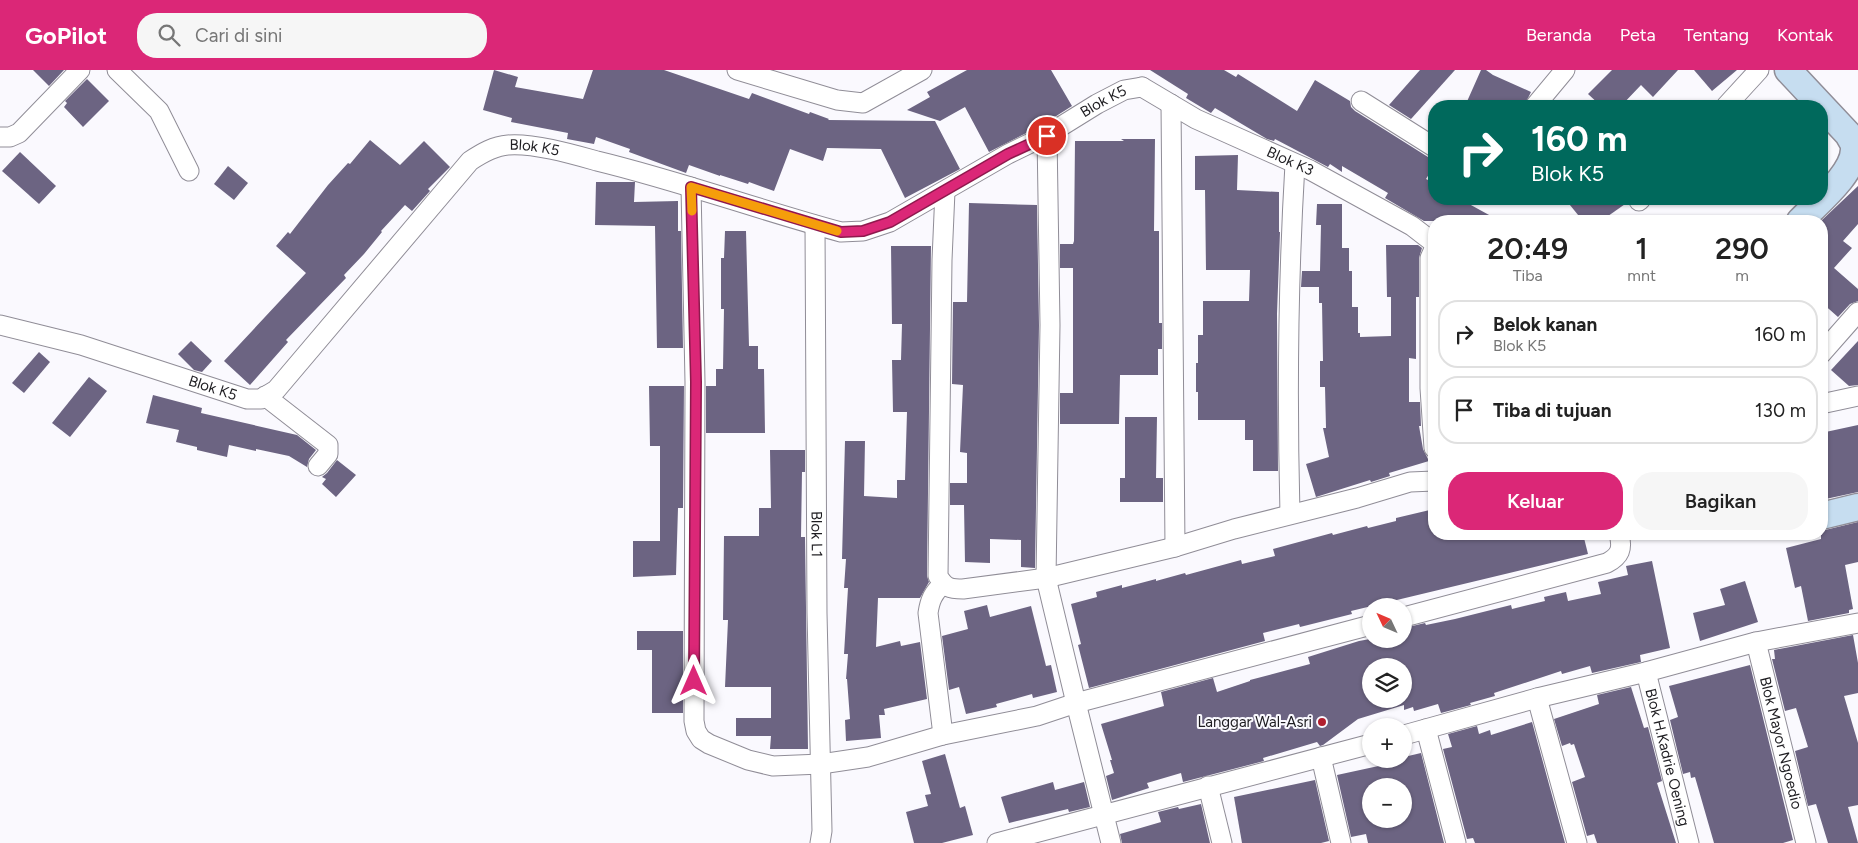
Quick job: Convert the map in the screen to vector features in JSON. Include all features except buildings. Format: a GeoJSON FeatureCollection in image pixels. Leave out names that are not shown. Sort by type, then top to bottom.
{"type":"FeatureCollection","features":[{"type":"Feature","properties":{"kind":"street"},"geometry":{"type":"LineString","coordinates":[[0,137],[10,137],[19,133],[80,70]]}},
{"type":"Feature","properties":{"kind":"street"},"geometry":{"type":"LineString","coordinates":[[117,70],[159,111],[189,171]]}},
{"type":"Feature","properties":{"kind":"street"},"geometry":{"type":"LineString","coordinates":[[737,70],[852,103],[863,103],[922,70]]}},
{"type":"Feature","properties":{"kind":"street"},"geometry":{"type":"LineString","coordinates":[[1540,100],[1565,70]]}},
{"type":"Feature","properties":{"kind":"street"},"geometry":{"type":"LineString","coordinates":[[1732,100],[1759,70]]}},
{"type":"Feature","properties":{"kind":"street"},"geometry":{"type":"LineString","coordinates":[[1788,70],[1816,100]]}},
{"type":"Feature","properties":{"kind":"street","name":"Blok K3"},"geometry":{"type":"LineString","coordinates":[[1143,78],[1171,104],[1196,119],[1310,170],[1412,226],[1428,238]]}},
{"type":"Feature","properties":{"kind":"street","name":"Blok K5"},"geometry":{"type":"LineString","coordinates":[[0,325],[81,345],[247,399],[262,399],[276,390],[470,161],[496,147],[520,145],[576,155],[627,168],[841,232],[863,231],[890,222],[1008,154],[1047,136],[1143,78]]}},
{"type":"Feature","properties":{"kind":"street"},"geometry":{"type":"LineString","coordinates":[[1361,101],[1428,143]]}},
{"type":"Feature","properties":{"kind":"street"},"geometry":{"type":"LineString","coordinates":[[1171,104],[1175,547]]}},
{"type":"Feature","properties":{"kind":"street"},"geometry":{"type":"LineString","coordinates":[[1828,113],[1848,134],[1854,146],[1853,158],[1841,179],[1828,192]]}},
{"type":"Feature","properties":{"kind":"street"},"geometry":{"type":"LineString","coordinates":[[1047,136],[1050,325],[1046,578],[1111,843]]}},
{"type":"Feature","properties":{"kind":"street"},"geometry":{"type":"LineString","coordinates":[[1290,514],[1288,444],[1291,234],[1295,164]]}},
{"type":"Feature","properties":{"kind":"street"},"geometry":{"type":"LineString","coordinates":[[691,187],[696,382],[694,720],[696,731],[701,739],[748,760],[773,766],[821,764],[868,757],[944,735],[1037,716],[1076,703],[1362,627]]}},
{"type":"Feature","properties":{"kind":"street"},"geometry":{"type":"LineString","coordinates":[[945,191],[942,260],[938,576],[942,584],[950,590],[964,590],[1046,578],[1175,547],[1410,482],[1428,481]]}},
{"type":"Feature","properties":{"kind":"street"},"geometry":{"type":"LineString","coordinates":[[1806,215],[1816,205]]}},
{"type":"Feature","properties":{"kind":"street","name":"Blok L1"},"geometry":{"type":"LineString","coordinates":[[815,225],[817,603],[822,831],[820,843]]}},
{"type":"Feature","properties":{"kind":"street"},"geometry":{"type":"LineString","coordinates":[[1828,346],[1858,312]]}},
{"type":"Feature","properties":{"kind":"street"},"geometry":{"type":"LineString","coordinates":[[265,396],[328,445],[328,454],[318,466]]}},
{"type":"Feature","properties":{"kind":"street"},"geometry":{"type":"LineString","coordinates":[[1828,402],[1858,396]]}},
{"type":"Feature","properties":{"kind":"street"},"geometry":{"type":"LineString","coordinates":[[1828,514],[1858,507]]}},
{"type":"Feature","properties":{"kind":"street"},"geometry":{"type":"LineString","coordinates":[[1412,615],[1606,563],[1617,558],[1621,550],[1620,540]]}},
{"type":"Feature","properties":{"kind":"street"},"geometry":{"type":"LineString","coordinates":[[942,584],[933,594],[928,613],[944,735]]}},
{"type":"Feature","properties":{"kind":"street"},"geometry":{"type":"LineString","coordinates":[[1412,733],[1537,698],[1646,672],[1756,642],[1858,623]]}},
{"type":"Feature","properties":{"kind":"street","name":"Blok Mayor Ngoedio"},"geometry":{"type":"LineString","coordinates":[[1756,642],[1806,843]]}},
{"type":"Feature","properties":{"kind":"street","name":"Blok H.Kadrie Oening"},"geometry":{"type":"LineString","coordinates":[[1646,672],[1689,843]]}},
{"type":"Feature","properties":{"kind":"street"},"geometry":{"type":"LineString","coordinates":[[1537,698],[1577,843]]}},
{"type":"Feature","properties":{"kind":"street"},"geometry":{"type":"LineString","coordinates":[[1426,729],[1456,843]]}},
{"type":"Feature","properties":{"kind":"street"},"geometry":{"type":"LineString","coordinates":[[997,843],[1362,746]]}},
{"type":"Feature","properties":{"kind":"street"},"geometry":{"type":"LineString","coordinates":[[1320,757],[1341,843]]}},
{"type":"Feature","properties":{"kind":"street"},"geometry":{"type":"LineString","coordinates":[[1208,786],[1222,843]]}},
{"type":"Feature","properties":{"kind":"slow traffic"},"geometry":{"type":"LineString","coordinates":[[692,211],[691,187],[837,231]]}},
{"type":"Feature","properties":{"kind":"place","name":"Langgar Wal-Asri"},"geometry":{"type":"Point","coordinates":[1322,722]}},
{"type":"Feature","properties":{"kind":"route"},"geometry":{"type":"LineString","coordinates":[[694,681],[696,382],[691,187],[841,232],[863,231],[890,222],[1008,154],[1047,136]]}}]}
